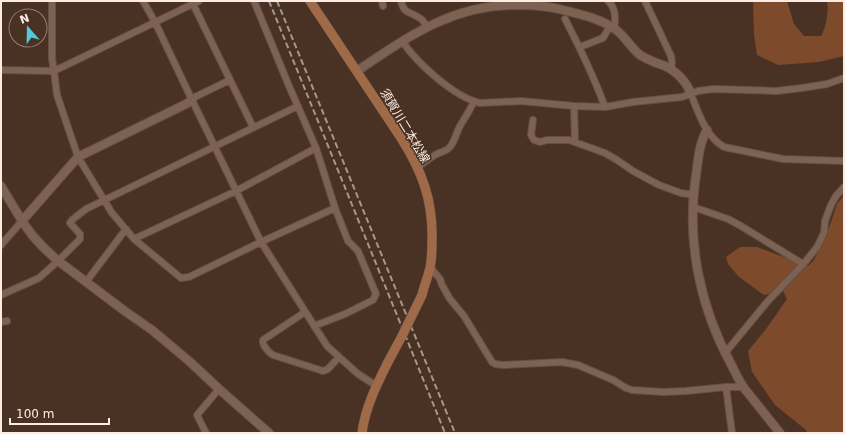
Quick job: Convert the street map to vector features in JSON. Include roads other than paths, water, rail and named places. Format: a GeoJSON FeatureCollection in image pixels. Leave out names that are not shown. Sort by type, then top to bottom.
{"type":"FeatureCollection","features":[{"type":"Feature","properties":{"kind":"main road","name":"須賀川二本松線"},"geometry":{"type":"LineString","coordinates":[[310,1],[405,144],[426,188],[433,224],[430,267],[422,295],[377,386],[364,420],[362,433]]}},
{"type":"Feature","properties":{"kind":"street"},"geometry":{"type":"LineString","coordinates":[[52,1],[52,59],[57,95],[78,157],[112,213],[134,239],[181,278],[189,277],[335,208]]}},
{"type":"Feature","properties":{"kind":"street"},"geometry":{"type":"LineString","coordinates":[[143,1],[155,22],[261,242],[327,346],[358,374],[377,386]]}},
{"type":"Feature","properties":{"kind":"street"},"geometry":{"type":"LineString","coordinates":[[1,70],[54,71],[199,1]]}},
{"type":"Feature","properties":{"kind":"street"},"geometry":{"type":"LineString","coordinates":[[254,1],[316,148],[335,208],[348,241],[358,251],[376,294],[373,300],[345,314],[314,326]]}},
{"type":"Feature","properties":{"kind":"street"},"geometry":{"type":"LineString","coordinates":[[401,1],[406,11],[419,17],[427,27]]}},
{"type":"Feature","properties":{"kind":"street"},"geometry":{"type":"LineString","coordinates":[[580,48],[600,40],[612,28],[616,17],[611,4],[608,1]]}},
{"type":"Feature","properties":{"kind":"street"},"geometry":{"type":"LineString","coordinates":[[645,1],[671,56],[671,69]]}},
{"type":"Feature","properties":{"kind":"street"},"geometry":{"type":"LineString","coordinates":[[193,4],[253,127]]}},
{"type":"Feature","properties":{"kind":"street"},"geometry":{"type":"LineString","coordinates":[[357,71],[402,41],[427,27],[467,11],[508,5],[538,5],[553,7],[589,17],[612,28],[625,38],[640,55],[648,60],[671,69],[689,88],[703,123],[707,130],[721,145],[729,149],[783,160],[844,161]]}},
{"type":"Feature","properties":{"kind":"street"},"geometry":{"type":"LineString","coordinates":[[565,19],[595,79],[605,107]]}},
{"type":"Feature","properties":{"kind":"street"},"geometry":{"type":"LineString","coordinates":[[402,41],[416,59],[442,83],[457,93],[480,103],[521,101],[574,106],[605,107],[633,102],[682,97],[698,91],[713,88],[776,90],[827,84],[844,78]]}},
{"type":"Feature","properties":{"kind":"street"},"geometry":{"type":"LineString","coordinates":[[1,245],[78,157],[186,104],[195,97],[230,80]]}},
{"type":"Feature","properties":{"kind":"street"},"geometry":{"type":"LineString","coordinates":[[417,168],[427,160],[445,151],[449,147],[459,127],[471,110],[474,101]]}},
{"type":"Feature","properties":{"kind":"street"},"geometry":{"type":"LineString","coordinates":[[1,295],[36,280],[58,261],[80,238],[80,234],[70,223],[86,208],[298,106]]}},
{"type":"Feature","properties":{"kind":"street"},"geometry":{"type":"LineString","coordinates":[[574,106],[575,142]]}},
{"type":"Feature","properties":{"kind":"street"},"geometry":{"type":"LineString","coordinates":[[533,120],[531,135],[534,140],[540,142],[547,140],[569,140],[575,142],[605,153],[633,171],[659,185],[681,193],[694,195]]}},
{"type":"Feature","properties":{"kind":"street"},"geometry":{"type":"LineString","coordinates":[[707,130],[702,139],[693,207],[694,246],[700,281],[707,310],[725,353],[744,387],[780,433]]}},
{"type":"Feature","properties":{"kind":"street"},"geometry":{"type":"LineString","coordinates":[[134,239],[236,191],[316,148]]}},
{"type":"Feature","properties":{"kind":"street"},"geometry":{"type":"LineString","coordinates":[[1,187],[32,234],[58,261],[152,330],[269,433]]}},
{"type":"Feature","properties":{"kind":"street"},"geometry":{"type":"LineString","coordinates":[[725,353],[768,301],[817,247],[824,233],[825,221],[831,206],[836,196],[844,187]]}},
{"type":"Feature","properties":{"kind":"street"},"geometry":{"type":"LineString","coordinates":[[693,207],[728,219],[803,264]]}},
{"type":"Feature","properties":{"kind":"street"},"geometry":{"type":"LineString","coordinates":[[86,282],[126,229]]}},
{"type":"Feature","properties":{"kind":"street"},"geometry":{"type":"LineString","coordinates":[[430,267],[440,279],[450,299],[464,316],[492,362],[495,364],[503,365],[562,362],[578,364],[632,390],[663,392],[744,387]]}},
{"type":"Feature","properties":{"kind":"street"},"geometry":{"type":"LineString","coordinates":[[305,312],[263,340],[268,351],[273,355],[323,371],[328,369],[339,357]]}},
{"type":"Feature","properties":{"kind":"street"},"geometry":{"type":"LineString","coordinates":[[726,387],[732,433]]}},
{"type":"Feature","properties":{"kind":"street"},"geometry":{"type":"LineString","coordinates":[[206,433],[197,416],[218,389]]}},
{"type":"Feature","properties":{"kind":"railway"},"geometry":{"type":"LineString","coordinates":[[269,1],[445,433]]}},
{"type":"Feature","properties":{"kind":"railway"},"geometry":{"type":"LineString","coordinates":[[277,1],[455,433]]}}]}
